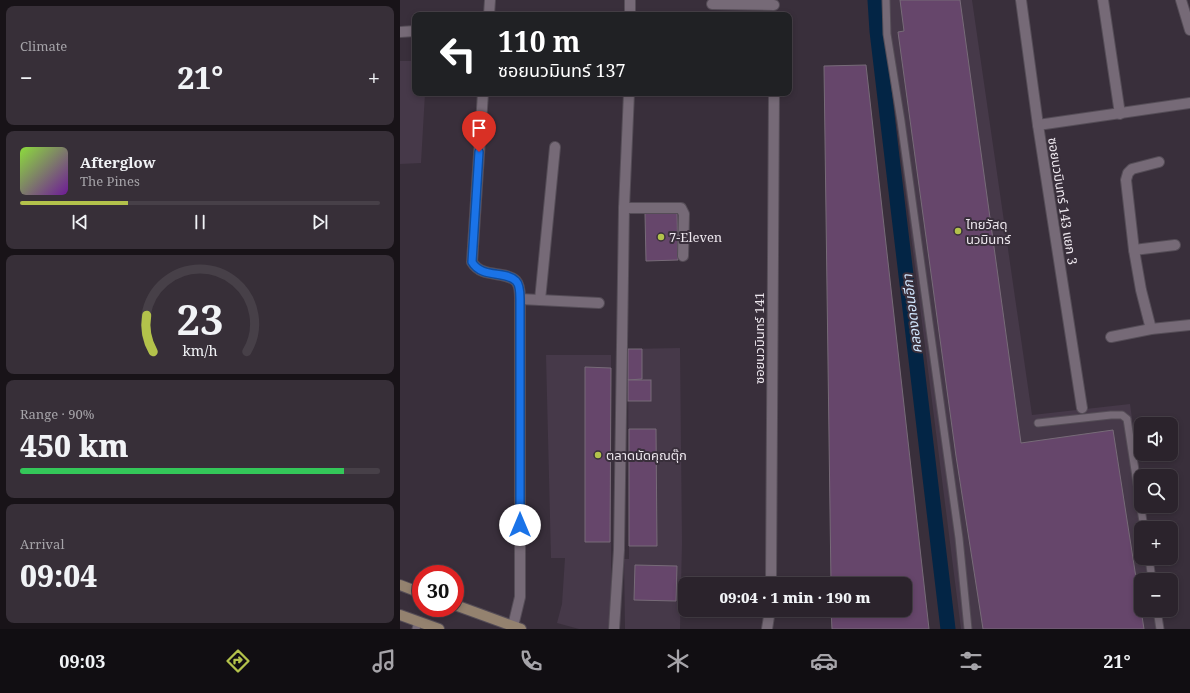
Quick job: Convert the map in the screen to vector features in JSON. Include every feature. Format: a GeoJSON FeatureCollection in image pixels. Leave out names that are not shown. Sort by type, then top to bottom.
{"type":"FeatureCollection","features":[{"type":"Feature","properties":{"kind":"main road"},"geometry":{"type":"LineString","coordinates":[[400,585],[412,590]]}},
{"type":"Feature","properties":{"kind":"main road"},"geometry":{"type":"LineString","coordinates":[[464,608],[517,628]]}},
{"type":"Feature","properties":{"kind":"main road"},"geometry":{"type":"LineString","coordinates":[[400,615],[417,625],[439,629]]}},
{"type":"Feature","properties":{"kind":"street"},"geometry":{"type":"LineString","coordinates":[[489,12],[490,0]]}},
{"type":"Feature","properties":{"kind":"street"},"geometry":{"type":"LineString","coordinates":[[630,0],[630,12]]}},
{"type":"Feature","properties":{"kind":"street"},"geometry":{"type":"LineString","coordinates":[[1021,0],[1038,125]]}},
{"type":"Feature","properties":{"kind":"street"},"geometry":{"type":"LineString","coordinates":[[1103,0],[1120,114]]}},
{"type":"Feature","properties":{"kind":"street"},"geometry":{"type":"LineString","coordinates":[[1181,0],[1190,30]]}},
{"type":"Feature","properties":{"kind":"street"},"geometry":{"type":"LineString","coordinates":[[712,4],[774,7]]}},
{"type":"Feature","properties":{"kind":"street"},"geometry":{"type":"LineString","coordinates":[[400,32],[412,31]]}},
{"type":"Feature","properties":{"kind":"street"},"geometry":{"type":"LineString","coordinates":[[483,96],[472,262],[476,268],[480,270],[509,277],[516,281],[519,287],[520,299],[520,597],[517,628]]}},
{"type":"Feature","properties":{"kind":"street"},"geometry":{"type":"LineString","coordinates":[[614,629],[619,550],[624,208],[629,96]]}},
{"type":"Feature","properties":{"kind":"street","name":"ซอยนวมินทร์ 141"},"geometry":{"type":"LineString","coordinates":[[771,577],[773,96]]}},
{"type":"Feature","properties":{"kind":"street","name":"ซอยนวมินทร์ 143 แยก 3"},"geometry":{"type":"LineString","coordinates":[[1082,408],[1038,125],[1190,103]]}},
{"type":"Feature","properties":{"kind":"street"},"geometry":{"type":"LineString","coordinates":[[540,300],[555,147]]}},
{"type":"Feature","properties":{"kind":"street"},"geometry":{"type":"LineString","coordinates":[[1151,329],[1141,290],[1134,250],[1126,180],[1128,173],[1132,170],[1159,162]]}},
{"type":"Feature","properties":{"kind":"street"},"geometry":{"type":"LineString","coordinates":[[624,208],[681,208],[684,214],[683,256]]}},
{"type":"Feature","properties":{"kind":"street"},"geometry":{"type":"LineString","coordinates":[[1134,250],[1175,244]]}},
{"type":"Feature","properties":{"kind":"street"},"geometry":{"type":"LineString","coordinates":[[520,299],[599,303]]}},
{"type":"Feature","properties":{"kind":"street"},"geometry":{"type":"LineString","coordinates":[[1111,337],[1151,329],[1190,325]]}},
{"type":"Feature","properties":{"kind":"street"},"geometry":{"type":"LineString","coordinates":[[767,629],[769,617]]}},
{"type":"Feature","properties":{"kind":"lane"},"geometry":{"type":"LineString","coordinates":[[886,0],[887,34],[901,121],[958,531],[968,629]]}},
{"type":"Feature","properties":{"kind":"lane"},"geometry":{"type":"LineString","coordinates":[[1038,423],[1111,415],[1122,415],[1127,419],[1143,521]]}},
{"type":"Feature","properties":{"kind":"lane"},"geometry":{"type":"LineString","coordinates":[[1158,617],[1160,629]]}},
{"type":"Feature","properties":{"kind":"shaded area","name":"ไทยวัสดุ นวมินทร์"},"geometry":{"type":"Polygon","coordinates":[[[881,0],[972,0],[1032,415],[1130,404],[1134,433],[1134,461],[1138,461],[1139,469],[1134,469],[1134,513],[1145,513],[1146,521],[1134,521],[1134,565],[1153,565],[1154,573],[1134,573],[1134,617],[1160,617],[1162,629],[961,629],[881,0]]]}},
{"type":"Feature","properties":{"kind":"shaded area"},"geometry":{"type":"Polygon","coordinates":[[[400,61],[412,61],[412,96],[425,96],[421,163],[400,164],[400,61]]]}},
{"type":"Feature","properties":{"kind":"shaded area"},"geometry":{"type":"Polygon","coordinates":[[[680,348],[682,543],[681,577],[678,577],[678,617],[680,617],[680,629],[625,629],[624,559],[629,559],[628,349],[680,348]]]}},
{"type":"Feature","properties":{"kind":"shaded area"},"geometry":{"type":"Polygon","coordinates":[[[546,355],[611,355],[611,605],[608,629],[579,629],[557,623],[562,604],[565,558],[551,558],[546,355]]]}},
{"type":"Feature","properties":{"kind":"building","name":"ไทยวัสดุ นวมินทร์"},"geometry":{"type":"Polygon","coordinates":[[[900,0],[960,0],[1021,443],[1113,430],[1135,573],[1134,573],[1134,617],[1142,617],[1144,629],[983,629],[956,456],[898,32],[904,31],[900,0]]]}},
{"type":"Feature","properties":{"kind":"building"},"geometry":{"type":"Polygon","coordinates":[[[866,65],[929,629],[832,629],[831,617],[912,617],[912,577],[831,577],[824,66],[866,65]]]}},
{"type":"Feature","properties":{"kind":"building","name":"7-Eleven"},"geometry":{"type":"Polygon","coordinates":[[[677,212],[678,260],[646,261],[645,213],[677,212]]]}},
{"type":"Feature","properties":{"kind":"building"},"geometry":{"type":"Polygon","coordinates":[[[628,349],[642,349],[642,379],[628,380],[628,349]]]}},
{"type":"Feature","properties":{"kind":"building","name":"ตลาดนัดคุณตุ๊ก"},"geometry":{"type":"Polygon","coordinates":[[[585,367],[611,368],[610,542],[585,542],[585,367]]]}},
{"type":"Feature","properties":{"kind":"building"},"geometry":{"type":"Polygon","coordinates":[[[628,380],[651,380],[651,401],[628,401],[628,380]]]}},
{"type":"Feature","properties":{"kind":"building"},"geometry":{"type":"Polygon","coordinates":[[[629,429],[656,429],[657,546],[629,546],[629,429]]]}},
{"type":"Feature","properties":{"kind":"building"},"geometry":{"type":"Polygon","coordinates":[[[635,565],[677,566],[676,601],[634,600],[635,565]]]}},
{"type":"Feature","properties":{"kind":"waterway","name":"คลองดอนอีกา"},"geometry":{"type":"LineString","coordinates":[[875,0],[877,31],[948,629]]}},
{"type":"Feature","properties":{"kind":"place","name":"ไทยวัสดุ นวมินทร์"},"geometry":{"type":"Point","coordinates":[958,231]}},
{"type":"Feature","properties":{"kind":"place","name":"7-Eleven"},"geometry":{"type":"Point","coordinates":[661,237]}},
{"type":"Feature","properties":{"kind":"place","name":"ตลาดนัดคุณตุ๊ก"},"geometry":{"type":"Point","coordinates":[598,455]}},
{"type":"Feature","properties":{"kind":"route"},"geometry":{"type":"LineString","coordinates":[[479,152],[472,262],[476,268],[485,272],[509,277],[516,281],[519,287],[520,525]]}}]}
